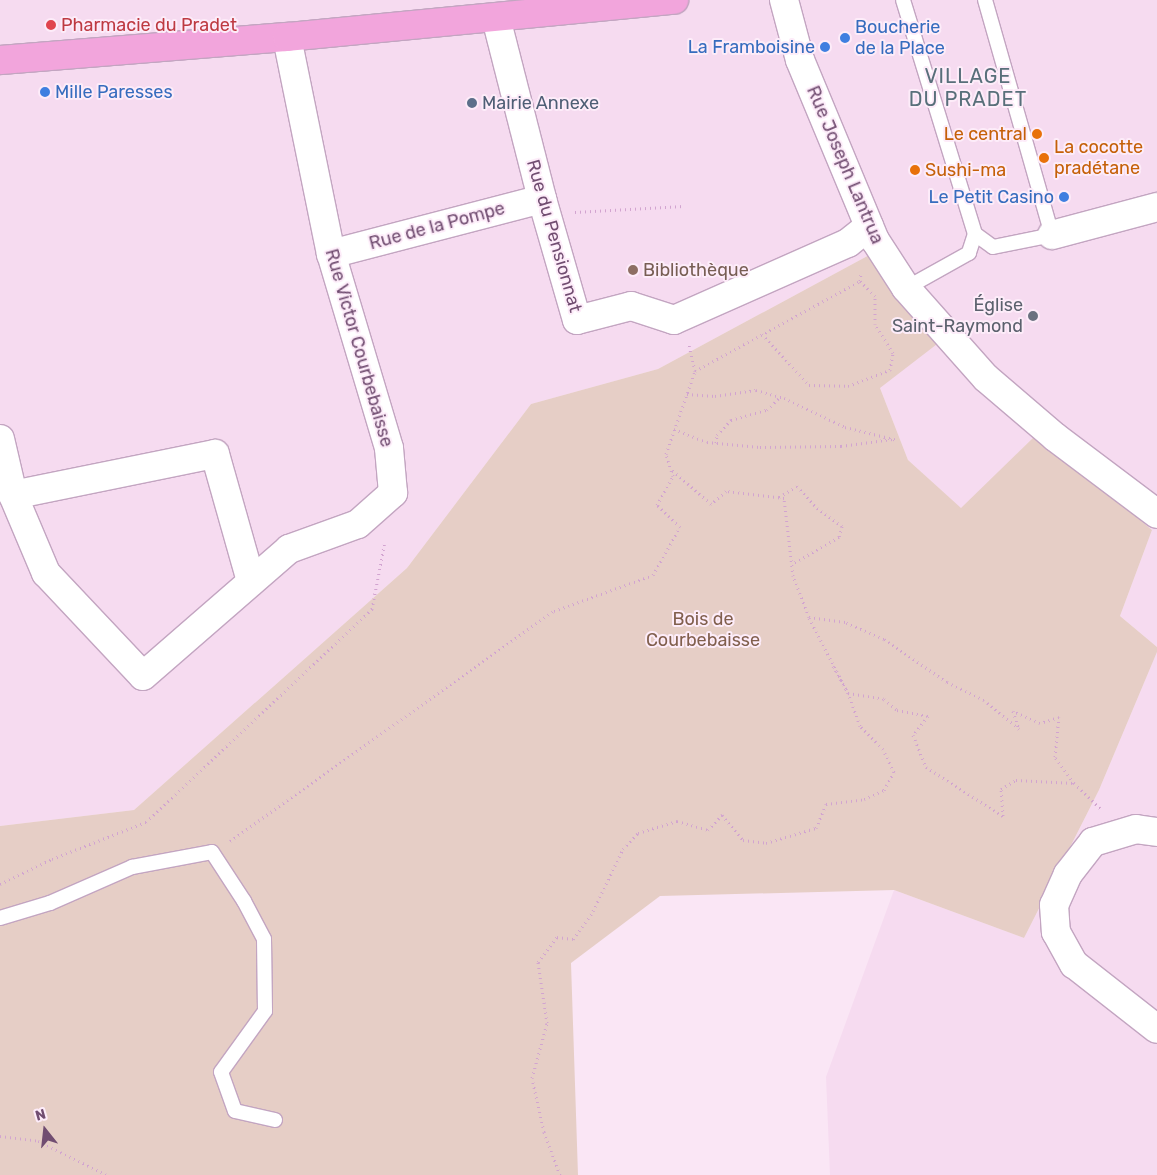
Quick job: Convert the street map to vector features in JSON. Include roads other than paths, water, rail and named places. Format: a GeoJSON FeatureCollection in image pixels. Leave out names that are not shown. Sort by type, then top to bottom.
{"type":"FeatureCollection","features":[{"type":"Feature","properties":{"kind":"main road"},"geometry":{"type":"LineString","coordinates":[[0,60],[287,37],[674,0]]}},
{"type":"Feature","properties":{"kind":"street","name":"Rue Joseph Lantrua"},"geometry":{"type":"LineString","coordinates":[[784,0],[800,60],[864,238],[986,378],[1055,437],[1157,514]]}},
{"type":"Feature","properties":{"kind":"street","name":"Rue du Pensionnat"},"geometry":{"type":"LineString","coordinates":[[496,18],[544,206],[578,320],[631,306],[674,320],[795,266],[864,238]]}},
{"type":"Feature","properties":{"kind":"street","name":"Rue Victor Courbebaisse"},"geometry":{"type":"LineString","coordinates":[[252,581],[289,549],[358,524],[393,493],[389,448],[332,254],[287,37]]}},
{"type":"Feature","properties":{"kind":"street","name":"Rue de la Pompe"},"geometry":{"type":"LineString","coordinates":[[332,254],[544,206]]}},
{"type":"Feature","properties":{"kind":"street"},"geometry":{"type":"LineString","coordinates":[[1052,235],[1157,207]]}},
{"type":"Feature","properties":{"kind":"street"},"geometry":{"type":"LineString","coordinates":[[0,439],[13,495],[46,573],[143,676],[252,581],[215,454],[13,495]]}},
{"type":"Feature","properties":{"kind":"street"},"geometry":{"type":"LineString","coordinates":[[1157,832],[1136,829],[1093,842],[1068,874],[1054,905],[1056,932],[1074,964],[1157,1029]]}},
{"type":"Feature","properties":{"kind":"lane"},"geometry":{"type":"LineString","coordinates":[[903,0],[975,234],[969,252],[906,288]]}},
{"type":"Feature","properties":{"kind":"lane"},"geometry":{"type":"LineString","coordinates":[[975,234],[994,247],[1052,235],[985,0]]}},
{"type":"Feature","properties":{"kind":"lane"},"geometry":{"type":"LineString","coordinates":[[0,918],[50,903],[132,867],[212,852],[244,901],[264,939],[265,1011],[221,1072],[235,1111],[275,1120]]}},
{"type":"Feature","properties":{"kind":"place","name":"Pharmacie du Pradet"},"geometry":{"type":"Point","coordinates":[51,25]}},
{"type":"Feature","properties":{"kind":"place","name":"Boucherie de la Place"},"geometry":{"type":"Point","coordinates":[845,38]}},
{"type":"Feature","properties":{"kind":"place","name":"La Framboisine"},"geometry":{"type":"Point","coordinates":[825,47]}},
{"type":"Feature","properties":{"kind":"place","name":"Mille Paresses"},"geometry":{"type":"Point","coordinates":[45,92]}},
{"type":"Feature","properties":{"kind":"place","name":"Mairie Annexe"},"geometry":{"type":"Point","coordinates":[472,103]}},
{"type":"Feature","properties":{"kind":"place","name":"Le central"},"geometry":{"type":"Point","coordinates":[1037,134]}},
{"type":"Feature","properties":{"kind":"place","name":"La cocotte pradétane"},"geometry":{"type":"Point","coordinates":[1044,158]}},
{"type":"Feature","properties":{"kind":"place","name":"Sushi-ma"},"geometry":{"type":"Point","coordinates":[915,170]}},
{"type":"Feature","properties":{"kind":"place","name":"Le Petit Casino"},"geometry":{"type":"Point","coordinates":[1064,197]}},
{"type":"Feature","properties":{"kind":"place","name":"Bibliothèque"},"geometry":{"type":"Point","coordinates":[633,270]}},
{"type":"Feature","properties":{"kind":"place","name":"Église Saint-Raymond"},"geometry":{"type":"Point","coordinates":[1033,316]}},
{"type":"Feature","properties":{"kind":"district","name":"VILLAGE DU PRADET"},"geometry":{"type":"Point","coordinates":[968,88]}},
{"type":"Feature","properties":{"kind":"park label","name":"Bois de Courbebaisse"},"geometry":{"type":"Point","coordinates":[703,630]}}]}
